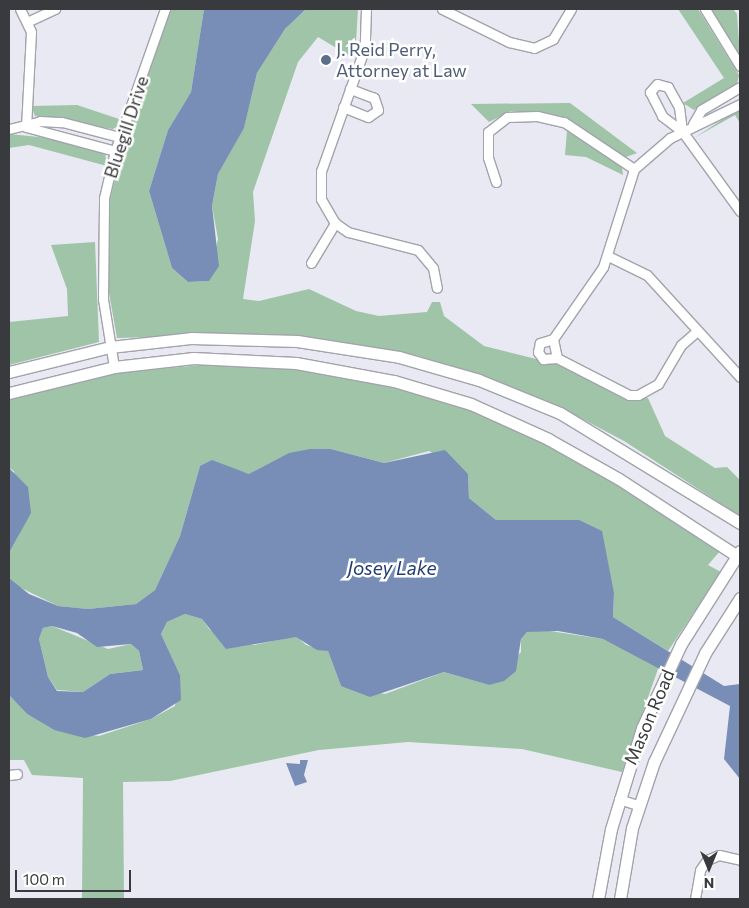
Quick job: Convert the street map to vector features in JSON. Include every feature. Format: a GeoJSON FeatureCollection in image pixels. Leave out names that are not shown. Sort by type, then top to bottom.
{"type":"FeatureCollection","features":[{"type":"Feature","properties":{"kind":"main road"},"geometry":{"type":"LineString","coordinates":[[9,372],[110,347],[246,337],[347,347],[439,367],[560,413],[740,523]]}},
{"type":"Feature","properties":{"kind":"main road"},"geometry":{"type":"LineString","coordinates":[[9,393],[114,367],[192,358],[246,358],[296,363],[432,391],[504,418],[584,458],[739,555]]}},
{"type":"Feature","properties":{"kind":"main road","name":"Mason Road"},"geometry":{"type":"LineString","coordinates":[[598,899],[619,799],[658,691],[681,644],[739,555]]}},
{"type":"Feature","properties":{"kind":"main road","name":"Mason Road"},"geometry":{"type":"LineString","coordinates":[[620,899],[638,805],[680,701],[705,653],[740,598]]}},
{"type":"Feature","properties":{"kind":"street"},"geometry":{"type":"LineString","coordinates":[[20,9],[29,22],[26,127]]}},
{"type":"Feature","properties":{"kind":"street"},"geometry":{"type":"LineString","coordinates":[[29,22],[55,9]]}},
{"type":"Feature","properties":{"kind":"street","name":"Bluegill Drive"},"geometry":{"type":"LineString","coordinates":[[114,367],[100,261],[104,198],[115,151],[165,9]]}},
{"type":"Feature","properties":{"kind":"street"},"geometry":{"type":"LineString","coordinates":[[366,9],[365,47],[343,107],[319,184],[321,199],[335,223],[348,232],[418,250],[430,263],[437,288]]}},
{"type":"Feature","properties":{"kind":"street"},"geometry":{"type":"LineString","coordinates":[[444,9],[523,47],[543,46],[553,39],[571,9]]}},
{"type":"Feature","properties":{"kind":"street"},"geometry":{"type":"LineString","coordinates":[[705,9],[740,66]]}},
{"type":"Feature","properties":{"kind":"street"},"geometry":{"type":"LineString","coordinates":[[682,131],[679,107],[668,87],[657,84],[651,97],[662,116],[682,131],[740,211]]}},
{"type":"Feature","properties":{"kind":"street"},"geometry":{"type":"LineString","coordinates":[[693,124],[701,110],[740,87]]}},
{"type":"Feature","properties":{"kind":"street"},"geometry":{"type":"LineString","coordinates":[[343,107],[368,117],[378,110],[374,98],[350,89]]}},
{"type":"Feature","properties":{"kind":"street"},"geometry":{"type":"LineString","coordinates":[[696,332],[681,345],[658,384],[645,394],[629,395],[558,358],[543,359],[538,352],[540,343],[553,339],[608,256],[634,169],[693,124],[708,121],[740,104]]}},
{"type":"Feature","properties":{"kind":"street"},"geometry":{"type":"LineString","coordinates":[[496,182],[488,157],[488,132],[506,117],[537,116],[564,122],[634,169]]}},
{"type":"Feature","properties":{"kind":"street"},"geometry":{"type":"LineString","coordinates":[[9,129],[26,127],[40,121],[62,122],[120,137]]}},
{"type":"Feature","properties":{"kind":"street"},"geometry":{"type":"LineString","coordinates":[[26,127],[115,151]]}},
{"type":"Feature","properties":{"kind":"street"},"geometry":{"type":"LineString","coordinates":[[311,264],[335,223]]}},
{"type":"Feature","properties":{"kind":"street"},"geometry":{"type":"LineString","coordinates":[[608,256],[647,275],[696,332],[740,376]]}},
{"type":"Feature","properties":{"kind":"street"},"geometry":{"type":"LineString","coordinates":[[553,339],[558,358]]}},
{"type":"Feature","properties":{"kind":"street"},"geometry":{"type":"LineString","coordinates":[[619,799],[638,805]]}},
{"type":"Feature","properties":{"kind":"street"},"geometry":{"type":"LineString","coordinates":[[695,899],[700,870],[707,860],[719,856],[740,860]]}},
{"type":"Feature","properties":{"kind":"green space"},"geometry":{"type":"Polygon","coordinates":[[[170,9],[204,9],[191,92],[168,130],[149,191],[172,268],[188,282],[209,281],[218,239],[212,206],[218,174],[244,127],[257,73],[285,29],[306,9],[358,9],[355,59],[318,37],[298,62],[253,192],[255,221],[243,299],[259,301],[309,289],[356,311],[379,316],[427,312],[432,302],[440,302],[444,316],[484,346],[560,365],[626,400],[648,398],[665,436],[715,468],[727,467],[740,480],[740,516],[624,441],[560,407],[419,356],[276,334],[117,338],[106,276],[110,200],[122,151],[170,9]]]}},
{"type":"Feature","properties":{"kind":"green space"},"geometry":{"type":"Polygon","coordinates":[[[678,9],[698,9],[739,75],[737,84],[694,110],[683,103],[724,78],[678,9]]]}},
{"type":"Feature","properties":{"kind":"green space"},"geometry":{"type":"Polygon","coordinates":[[[711,9],[733,9],[737,14],[740,57],[711,9]]]}},
{"type":"Feature","properties":{"kind":"green space"},"geometry":{"type":"Polygon","coordinates":[[[570,103],[637,153],[626,157],[561,116],[511,111],[489,122],[471,104],[570,103]]]}},
{"type":"Feature","properties":{"kind":"green space"},"geometry":{"type":"Polygon","coordinates":[[[77,105],[122,120],[120,125],[113,129],[35,116],[31,106],[77,105]]]}},
{"type":"Feature","properties":{"kind":"green space"},"geometry":{"type":"Polygon","coordinates":[[[740,108],[740,123],[735,115],[694,138],[740,108]]]}},
{"type":"Feature","properties":{"kind":"green space"},"geometry":{"type":"Polygon","coordinates":[[[567,131],[622,167],[623,175],[586,157],[565,155],[567,131]]]}},
{"type":"Feature","properties":{"kind":"green space"},"geometry":{"type":"Polygon","coordinates":[[[9,134],[69,140],[105,153],[107,166],[29,145],[9,148],[9,134]]]}},
{"type":"Feature","properties":{"kind":"green space"},"geometry":{"type":"Polygon","coordinates":[[[95,242],[99,342],[9,365],[9,322],[68,316],[67,289],[51,245],[95,242]]]}},
{"type":"Feature","properties":{"kind":"green space"},"geometry":{"type":"Polygon","coordinates":[[[223,363],[322,370],[461,405],[591,466],[720,551],[708,565],[721,572],[668,651],[613,617],[614,593],[579,520],[496,520],[469,498],[468,474],[429,451],[384,463],[331,449],[249,474],[227,467],[200,466],[180,536],[155,590],[136,604],[88,609],[58,606],[15,585],[9,578],[9,553],[20,533],[14,471],[9,468],[9,396],[94,375],[223,363]]]}},
{"type":"Feature","properties":{"kind":"green space"},"geometry":{"type":"Polygon","coordinates":[[[185,614],[202,619],[210,630],[254,645],[296,636],[306,645],[328,651],[341,686],[385,694],[444,672],[489,685],[521,652],[521,639],[527,632],[543,630],[603,639],[659,666],[622,772],[522,749],[408,742],[319,750],[170,781],[123,782],[124,899],[82,899],[83,778],[32,775],[24,760],[9,760],[9,695],[27,714],[54,730],[99,736],[151,719],[175,706],[180,675],[161,634],[167,622],[185,614]]]}},
{"type":"Feature","properties":{"kind":"green space"},"geometry":{"type":"Polygon","coordinates":[[[52,626],[108,649],[131,644],[139,651],[143,670],[110,674],[83,692],[57,690],[48,677],[39,639],[43,628],[52,626]]]}},
{"type":"Feature","properties":{"kind":"water"},"geometry":{"type":"Polygon","coordinates":[[[204,9],[306,9],[285,29],[257,73],[244,128],[218,174],[212,206],[219,266],[209,281],[188,282],[172,268],[149,191],[168,130],[191,92],[204,9]]]}},
{"type":"Feature","properties":{"kind":"water","name":"Josey Lake"},"geometry":{"type":"Polygon","coordinates":[[[310,449],[331,449],[384,463],[445,450],[468,474],[469,498],[496,520],[579,520],[602,531],[614,593],[613,617],[724,686],[740,684],[740,779],[724,759],[730,706],[603,639],[558,631],[527,632],[521,639],[516,671],[504,681],[489,685],[444,672],[370,697],[341,686],[328,651],[317,650],[296,637],[226,649],[202,619],[185,614],[167,622],[161,634],[180,675],[181,700],[151,719],[85,738],[54,730],[27,714],[9,695],[9,578],[29,594],[58,606],[88,609],[136,604],[155,590],[180,536],[200,466],[212,460],[249,474],[289,453],[310,449]],[[52,626],[43,628],[39,639],[48,677],[57,691],[83,692],[110,674],[143,670],[139,651],[131,644],[97,647],[77,633],[52,626]]]}},
{"type":"Feature","properties":{"kind":"water"},"geometry":{"type":"Polygon","coordinates":[[[9,468],[28,487],[31,513],[9,553],[9,468]]]}},
{"type":"Feature","properties":{"kind":"water"},"geometry":{"type":"Polygon","coordinates":[[[300,760],[308,760],[304,775],[307,782],[295,786],[286,763],[300,764],[300,760]]]}},
{"type":"Feature","properties":{"kind":"place","name":"J. Reid Perry, Attorney at Law"},"geometry":{"type":"Point","coordinates":[326,60]}}]}
